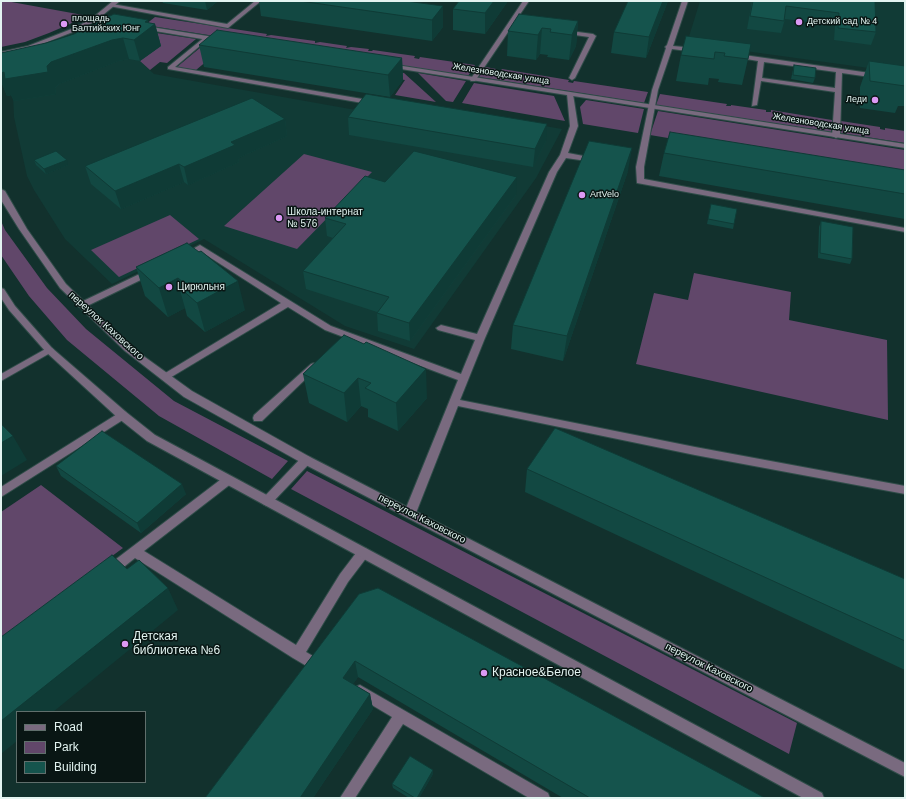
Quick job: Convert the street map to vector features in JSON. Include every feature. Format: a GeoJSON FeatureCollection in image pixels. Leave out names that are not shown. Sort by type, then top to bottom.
{"type":"FeatureCollection","features":[{"type":"Feature","properties":{"kind":"street"},"geometry":{"type":"LineString","coordinates":[[1,54],[55,38],[93,20],[114,4],[228,26],[258,1]]}},
{"type":"Feature","properties":{"kind":"street"},"geometry":{"type":"LineString","coordinates":[[473,80],[526,1]]}},
{"type":"Feature","properties":{"kind":"street"},"geometry":{"type":"LineString","coordinates":[[685,1],[668,46],[636,166],[640,181],[905,230]]}},
{"type":"Feature","properties":{"kind":"street"},"geometry":{"type":"LineString","coordinates":[[93,20],[121,24]]}},
{"type":"Feature","properties":{"kind":"street"},"geometry":{"type":"LineString","coordinates":[[510,25],[521,26]]}},
{"type":"Feature","properties":{"kind":"street"},"geometry":{"type":"LineString","coordinates":[[140,27],[229,41]]}},
{"type":"Feature","properties":{"kind":"street"},"geometry":{"type":"LineString","coordinates":[[557,31],[593,36],[572,78]]}},
{"type":"Feature","properties":{"kind":"street"},"geometry":{"type":"LineString","coordinates":[[206,38],[170,68],[375,103]]}},
{"type":"Feature","properties":{"kind":"street"},"geometry":{"type":"LineString","coordinates":[[668,46],[699,51]]}},
{"type":"Feature","properties":{"kind":"street"},"geometry":{"type":"LineString","coordinates":[[730,55],[905,80]]}},
{"type":"Feature","properties":{"kind":"street"},"geometry":{"type":"LineString","coordinates":[[754,105],[762,60]]}},
{"type":"Feature","properties":{"kind":"street","name":"Железноводская улица"},"geometry":{"type":"LineString","coordinates":[[384,65],[905,146]]}},
{"type":"Feature","properties":{"kind":"street"},"geometry":{"type":"LineString","coordinates":[[836,136],[839,70]]}},
{"type":"Feature","properties":{"kind":"street"},"geometry":{"type":"LineString","coordinates":[[758,79],[838,90]]}},
{"type":"Feature","properties":{"kind":"street"},"geometry":{"type":"LineString","coordinates":[[410,513],[480,338],[551,176],[564,155],[574,126],[570,94]]}},
{"type":"Feature","properties":{"kind":"street"},"geometry":{"type":"LineString","coordinates":[[564,155],[602,161]]}},
{"type":"Feature","properties":{"kind":"street","name":"переулок Каховского"},"geometry":{"type":"LineString","coordinates":[[1,191],[23,229],[59,281],[128,349],[188,394],[306,460],[905,770]]}},
{"type":"Feature","properties":{"kind":"street"},"geometry":{"type":"LineString","coordinates":[[179,258],[200,248],[328,328],[463,378]]}},
{"type":"Feature","properties":{"kind":"street"},"geometry":{"type":"LineString","coordinates":[[82,305],[158,269]]}},
{"type":"Feature","properties":{"kind":"street"},"geometry":{"type":"LineString","coordinates":[[1,291],[12,308],[49,350],[150,438],[817,798]]}},
{"type":"Feature","properties":{"kind":"street"},"geometry":{"type":"LineString","coordinates":[[165,377],[288,303]]}},
{"type":"Feature","properties":{"kind":"street"},"geometry":{"type":"LineString","coordinates":[[441,328],[480,338]]}},
{"type":"Feature","properties":{"kind":"street"},"geometry":{"type":"LineString","coordinates":[[338,342],[346,334]]}},
{"type":"Feature","properties":{"kind":"street"},"geometry":{"type":"LineString","coordinates":[[1,378],[49,350]]}},
{"type":"Feature","properties":{"kind":"street"},"geometry":{"type":"LineString","coordinates":[[258,418],[324,356]]}},
{"type":"Feature","properties":{"kind":"street"},"geometry":{"type":"LineString","coordinates":[[454,402],[695,451],[905,490]]}},
{"type":"Feature","properties":{"kind":"street"},"geometry":{"type":"LineString","coordinates":[[1,492],[122,415]]}},
{"type":"Feature","properties":{"kind":"street"},"geometry":{"type":"LineString","coordinates":[[267,501],[306,460]]}},
{"type":"Feature","properties":{"kind":"street"},"geometry":{"type":"LineString","coordinates":[[104,576],[228,480]]}},
{"type":"Feature","properties":{"kind":"street"},"geometry":{"type":"LineString","coordinates":[[135,552],[320,667]]}},
{"type":"Feature","properties":{"kind":"street"},"geometry":{"type":"LineString","coordinates":[[298,654],[344,578],[363,553]]}},
{"type":"Feature","properties":{"kind":"street"},"geometry":{"type":"LineString","coordinates":[[352,686],[543,798]]}},
{"type":"Feature","properties":{"kind":"street"},"geometry":{"type":"LineString","coordinates":[[347,798],[402,715]]}},
{"type":"Feature","properties":{"kind":"shaded area","name":"Детский сад № 4"},"geometry":{"type":"Polygon","coordinates":[[[700,1],[905,1],[905,73],[687,43],[700,1]]]}},
{"type":"Feature","properties":{"kind":"shaded area","name":"Школа-интернат № 576"},"geometry":{"type":"Polygon","coordinates":[[[101,46],[140,61],[154,74],[367,112],[397,100],[562,129],[536,178],[414,349],[345,326],[204,239],[112,284],[65,239],[34,190],[27,176],[14,117],[13,95],[7,96],[101,46]]]}},
{"type":"Feature","properties":{"kind":"green space"},"geometry":{"type":"Polygon","coordinates":[[[3,1],[83,15],[70,24],[49,33],[25,42],[1,47],[1,2],[3,1]]]}},
{"type":"Feature","properties":{"kind":"green space"},"geometry":{"type":"Polygon","coordinates":[[[155,17],[267,34],[266,36],[271,35],[315,41],[315,43],[320,42],[347,46],[346,48],[351,47],[369,49],[368,51],[373,50],[415,56],[414,58],[419,59],[420,57],[475,65],[468,76],[145,25],[155,17]]]}},
{"type":"Feature","properties":{"kind":"green space"},"geometry":{"type":"Polygon","coordinates":[[[130,29],[196,39],[167,63],[160,62],[150,70],[140,61],[130,29]]]}},
{"type":"Feature","properties":{"kind":"green space"},"geometry":{"type":"Polygon","coordinates":[[[207,42],[404,73],[436,102],[395,95],[405,80],[220,50],[196,70],[177,67],[207,42]]]}},
{"type":"Feature","properties":{"kind":"green space"},"geometry":{"type":"Polygon","coordinates":[[[486,67],[496,69],[495,72],[500,72],[502,69],[569,80],[568,82],[573,83],[574,81],[648,92],[644,103],[479,77],[486,67]]]}},
{"type":"Feature","properties":{"kind":"green space"},"geometry":{"type":"Polygon","coordinates":[[[418,73],[466,81],[453,102],[446,101],[418,73]]]}},
{"type":"Feature","properties":{"kind":"green space"},"geometry":{"type":"Polygon","coordinates":[[[474,83],[554,96],[565,121],[462,103],[474,83]]]}},
{"type":"Feature","properties":{"kind":"green space"},"geometry":{"type":"Polygon","coordinates":[[[660,94],[727,104],[726,106],[731,105],[766,110],[766,112],[771,112],[771,110],[832,120],[831,132],[656,105],[660,94]]]}},
{"type":"Feature","properties":{"kind":"green space"},"geometry":{"type":"Polygon","coordinates":[[[586,100],[644,109],[638,133],[583,124],[580,107],[586,100]]]}},
{"type":"Feature","properties":{"kind":"green space"},"geometry":{"type":"Polygon","coordinates":[[[658,111],[905,150],[905,174],[901,177],[650,135],[658,111]]]}},
{"type":"Feature","properties":{"kind":"green space"},"geometry":{"type":"Polygon","coordinates":[[[841,121],[880,127],[880,129],[885,130],[885,128],[905,131],[905,143],[841,133],[841,121]]]}},
{"type":"Feature","properties":{"kind":"green space"},"geometry":{"type":"Polygon","coordinates":[[[304,154],[372,172],[297,249],[224,226],[304,154]]]}},
{"type":"Feature","properties":{"kind":"green space"},"geometry":{"type":"Polygon","coordinates":[[[170,215],[199,239],[119,277],[91,250],[170,215]]]}},
{"type":"Feature","properties":{"kind":"green space"},"geometry":{"type":"Polygon","coordinates":[[[1,221],[5,230],[47,288],[86,329],[174,401],[288,461],[272,479],[159,416],[67,340],[29,296],[1,255],[1,221]]]}},
{"type":"Feature","properties":{"kind":"green space"},"geometry":{"type":"Polygon","coordinates":[[[694,273],[791,292],[789,320],[887,340],[888,420],[636,364],[654,293],[688,300],[694,273]]]}},
{"type":"Feature","properties":{"kind":"green space"},"geometry":{"type":"Polygon","coordinates":[[[307,471],[797,723],[789,754],[291,489],[307,471]]]}},
{"type":"Feature","properties":{"kind":"green space"},"geometry":{"type":"Polygon","coordinates":[[[41,485],[123,548],[1,638],[1,512],[41,485]]]}},
{"type":"Feature","properties":{"kind":"building"},"geometry":{"type":"Polygon","coordinates":[[[300,1],[406,1],[443,6],[432,20],[300,1]]]}},
{"type":"Feature","properties":{"kind":"building"},"geometry":{"type":"Polygon","coordinates":[[[459,1],[494,1],[485,13],[453,9],[459,1]]]}},
{"type":"Feature","properties":{"kind":"building"},"geometry":{"type":"Polygon","coordinates":[[[628,1],[663,1],[649,37],[614,32],[628,1]]]}},
{"type":"Feature","properties":{"kind":"building"},"geometry":{"type":"Polygon","coordinates":[[[753,1],[875,1],[876,32],[838,28],[839,13],[786,6],[784,21],[750,16],[753,1]]]}},
{"type":"Feature","properties":{"kind":"building"},"geometry":{"type":"Polygon","coordinates":[[[114,14],[148,20],[145,22],[155,24],[134,40],[123,38],[112,40],[51,62],[47,66],[48,72],[5,79],[4,72],[1,73],[1,53],[46,43],[74,34],[114,14]]]}},
{"type":"Feature","properties":{"kind":"building"},"geometry":{"type":"Polygon","coordinates":[[[519,14],[578,21],[572,35],[550,32],[551,29],[542,28],[538,35],[508,31],[519,14]]]}},
{"type":"Feature","properties":{"kind":"building"},"geometry":{"type":"Polygon","coordinates":[[[217,30],[402,58],[388,75],[199,45],[217,30]]]}},
{"type":"Feature","properties":{"kind":"building"},"geometry":{"type":"Polygon","coordinates":[[[686,36],[751,44],[748,59],[724,56],[725,53],[715,52],[714,59],[681,55],[686,36]]]}},
{"type":"Feature","properties":{"kind":"building"},"geometry":{"type":"Polygon","coordinates":[[[869,61],[905,66],[905,86],[870,81],[869,61]]]}},
{"type":"Feature","properties":{"kind":"building"},"geometry":{"type":"Polygon","coordinates":[[[794,65],[816,68],[815,78],[793,75],[794,65]]]}},
{"type":"Feature","properties":{"kind":"building"},"geometry":{"type":"Polygon","coordinates":[[[366,94],[547,124],[535,149],[348,117],[366,94]]]}},
{"type":"Feature","properties":{"kind":"building"},"geometry":{"type":"Polygon","coordinates":[[[252,98],[285,119],[231,142],[235,145],[184,167],[179,164],[115,191],[85,166],[252,98]]]}},
{"type":"Feature","properties":{"kind":"building"},"geometry":{"type":"Polygon","coordinates":[[[670,132],[905,170],[905,194],[664,153],[670,132]]]}},
{"type":"Feature","properties":{"kind":"building"},"geometry":{"type":"Polygon","coordinates":[[[589,141],[632,148],[567,336],[513,325],[589,141]]]}},
{"type":"Feature","properties":{"kind":"building"},"geometry":{"type":"Polygon","coordinates":[[[56,151],[67,160],[44,169],[34,160],[56,151]]]}},
{"type":"Feature","properties":{"kind":"building"},"geometry":{"type":"Polygon","coordinates":[[[414,151],[517,177],[409,323],[377,313],[389,297],[303,271],[346,224],[325,218],[365,176],[385,182],[414,151]]]}},
{"type":"Feature","properties":{"kind":"building"},"geometry":{"type":"Polygon","coordinates":[[[711,204],[737,209],[734,224],[708,219],[711,204]]]}},
{"type":"Feature","properties":{"kind":"building"},"geometry":{"type":"Polygon","coordinates":[[[821,221],[853,227],[852,259],[820,253],[821,221]]]}},
{"type":"Feature","properties":{"kind":"building"},"geometry":{"type":"Polygon","coordinates":[[[187,243],[199,252],[201,251],[238,281],[197,303],[179,287],[185,284],[178,278],[159,288],[136,267],[187,243]]]}},
{"type":"Feature","properties":{"kind":"building"},"geometry":{"type":"Polygon","coordinates":[[[344,335],[364,344],[366,342],[426,369],[396,403],[365,388],[371,383],[358,378],[344,393],[303,374],[344,335]]]}},
{"type":"Feature","properties":{"kind":"building"},"geometry":{"type":"Polygon","coordinates":[[[1,424],[13,436],[1,443],[1,424]]]}},
{"type":"Feature","properties":{"kind":"building"},"geometry":{"type":"Polygon","coordinates":[[[555,428],[905,579],[905,641],[527,469],[555,428]]]}},
{"type":"Feature","properties":{"kind":"building"},"geometry":{"type":"Polygon","coordinates":[[[102,431],[182,484],[137,523],[56,466],[102,431]]]}},
{"type":"Feature","properties":{"kind":"building"},"geometry":{"type":"Polygon","coordinates":[[[112,555],[127,569],[139,560],[168,588],[1,721],[1,637],[112,555]]]}},
{"type":"Feature","properties":{"kind":"building"},"geometry":{"type":"Polygon","coordinates":[[[378,588],[765,798],[590,798],[355,661],[343,678],[370,694],[300,798],[205,798],[359,594],[378,588]]]}},
{"type":"Feature","properties":{"kind":"building"},"geometry":{"type":"Polygon","coordinates":[[[410,756],[433,770],[417,798],[392,784],[410,756]]]}},
{"type":"Feature","properties":{"kind":"place","name":"Детский сад № 4"},"geometry":{"type":"Point","coordinates":[799,22]}},
{"type":"Feature","properties":{"kind":"place","name":"площадь Балтийских Юнг"},"geometry":{"type":"Point","coordinates":[64,24]}},
{"type":"Feature","properties":{"kind":"place","name":"Леди"},"geometry":{"type":"Point","coordinates":[875,100]}},
{"type":"Feature","properties":{"kind":"place","name":"ArtVelo"},"geometry":{"type":"Point","coordinates":[582,195]}},
{"type":"Feature","properties":{"kind":"place","name":"Школа-интернат № 576"},"geometry":{"type":"Point","coordinates":[279,218]}},
{"type":"Feature","properties":{"kind":"place","name":"Цирюльня"},"geometry":{"type":"Point","coordinates":[169,287]}},
{"type":"Feature","properties":{"kind":"place","name":"Детская библиотека №6"},"geometry":{"type":"Point","coordinates":[125,644]}},
{"type":"Feature","properties":{"kind":"place","name":"Красное&Белое"},"geometry":{"type":"Point","coordinates":[484,673]}}]}
